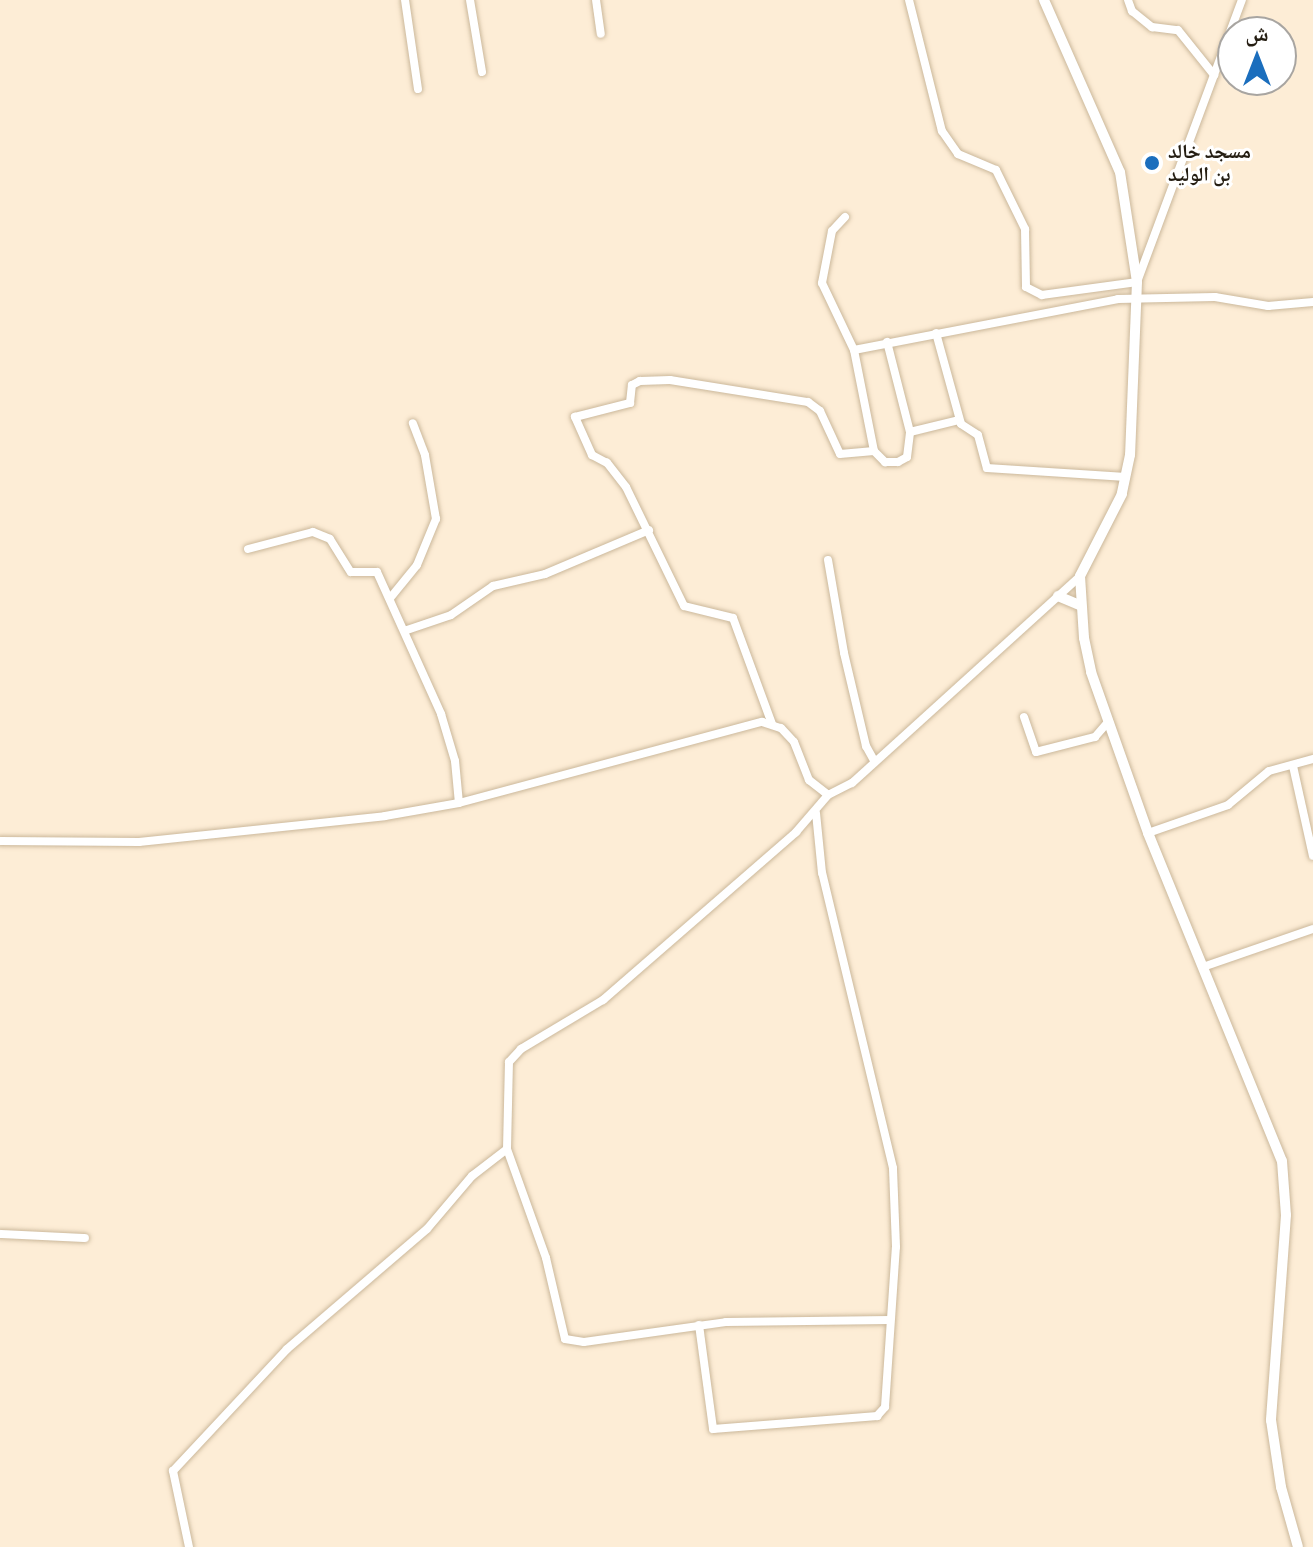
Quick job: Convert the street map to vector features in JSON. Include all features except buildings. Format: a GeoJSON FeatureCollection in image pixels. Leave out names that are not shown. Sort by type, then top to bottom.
{"type":"FeatureCollection","features":[{"type":"Feature","properties":{"kind":"street"},"geometry":{"type":"LineString","coordinates":[[405,0],[418,89]]}},
{"type":"Feature","properties":{"kind":"street"},"geometry":{"type":"LineString","coordinates":[[470,0],[482,72]]}},
{"type":"Feature","properties":{"kind":"street"},"geometry":{"type":"LineString","coordinates":[[596,0],[601,34]]}},
{"type":"Feature","properties":{"kind":"street"},"geometry":{"type":"LineString","coordinates":[[909,0],[948,144],[958,154],[996,170],[1021,220],[1028,247],[1026,287],[1042,295],[1137,282]]}},
{"type":"Feature","properties":{"kind":"street"},"geometry":{"type":"LineString","coordinates":[[890,1320],[699,1325],[584,1342],[565,1339],[546,1258],[507,1149],[512,1116],[505,1078],[515,1055],[603,1000],[816,812],[828,795],[852,783],[1080,576],[1126,477],[1137,282],[1120,172],[1044,0]]}},
{"type":"Feature","properties":{"kind":"street"},"geometry":{"type":"LineString","coordinates":[[1128,0],[1132,11],[1152,27],[1178,30],[1214,75]]}},
{"type":"Feature","properties":{"kind":"street"},"geometry":{"type":"LineString","coordinates":[[1137,282],[1242,0]]}},
{"type":"Feature","properties":{"kind":"street"},"geometry":{"type":"LineString","coordinates":[[845,217],[832,231],[822,283],[854,350],[874,451],[885,462],[898,462],[907,457],[910,432],[887,342]]}},
{"type":"Feature","properties":{"kind":"street"},"geometry":{"type":"LineString","coordinates":[[854,350],[1136,297],[1215,297],[1268,306],[1313,302]]}},
{"type":"Feature","properties":{"kind":"street"},"geometry":{"type":"LineString","coordinates":[[936,333],[959,420],[982,440],[987,468],[1126,477]]}},
{"type":"Feature","properties":{"kind":"street"},"geometry":{"type":"LineString","coordinates":[[828,795],[817,791],[794,742],[772,724],[733,618],[684,606],[626,487],[607,463],[592,455],[575,417],[630,403],[632,385],[640,381],[670,380],[808,402],[820,411],[840,454],[874,451]]}},
{"type":"Feature","properties":{"kind":"street"},"geometry":{"type":"LineString","coordinates":[[910,432],[959,420]]}},
{"type":"Feature","properties":{"kind":"street"},"geometry":{"type":"LineString","coordinates":[[391,597],[417,565],[436,519],[434,492],[413,423]]}},
{"type":"Feature","properties":{"kind":"street"},"geometry":{"type":"LineString","coordinates":[[407,630],[451,615],[493,586],[545,574],[649,530]]}},
{"type":"Feature","properties":{"kind":"street"},"geometry":{"type":"LineString","coordinates":[[248,549],[294,535],[323,535],[351,572],[377,572],[407,630],[455,761],[459,803]]}},
{"type":"Feature","properties":{"kind":"street"},"geometry":{"type":"LineString","coordinates":[[828,560],[844,653],[866,746],[875,762]]}},
{"type":"Feature","properties":{"kind":"street"},"geometry":{"type":"LineString","coordinates":[[1080,576],[1081,606],[1091,672],[1148,833],[1282,1161],[1286,1215],[1271,1420],[1281,1487],[1298,1547]]}},
{"type":"Feature","properties":{"kind":"street"},"geometry":{"type":"LineString","coordinates":[[1058,596],[1081,606]]}},
{"type":"Feature","properties":{"kind":"street"},"geometry":{"type":"LineString","coordinates":[[1024,717],[1036,752],[1095,737],[1109,721]]}},
{"type":"Feature","properties":{"kind":"street"},"geometry":{"type":"LineString","coordinates":[[0,841],[139,842],[245,834],[459,803],[731,727],[772,724]]}},
{"type":"Feature","properties":{"kind":"street"},"geometry":{"type":"LineString","coordinates":[[1148,833],[1228,805],[1269,771],[1313,759]]}},
{"type":"Feature","properties":{"kind":"street"},"geometry":{"type":"LineString","coordinates":[[1293,766],[1313,856]]}},
{"type":"Feature","properties":{"kind":"street"},"geometry":{"type":"LineString","coordinates":[[699,1325],[711,1425],[719,1431],[877,1416],[887,1398],[896,1247],[893,1168],[822,873],[816,812]]}},
{"type":"Feature","properties":{"kind":"street"},"geometry":{"type":"LineString","coordinates":[[1203,967],[1313,929]]}},
{"type":"Feature","properties":{"kind":"street"},"geometry":{"type":"LineString","coordinates":[[189,1547],[173,1471],[287,1349],[427,1229],[472,1176],[507,1149]]}},
{"type":"Feature","properties":{"kind":"street"},"geometry":{"type":"LineString","coordinates":[[0,1234],[85,1238]]}},
{"type":"Feature","properties":{"kind":"place","name":"مسجد خالد بن الوليد"},"geometry":{"type":"Point","coordinates":[1152,163]}}]}
